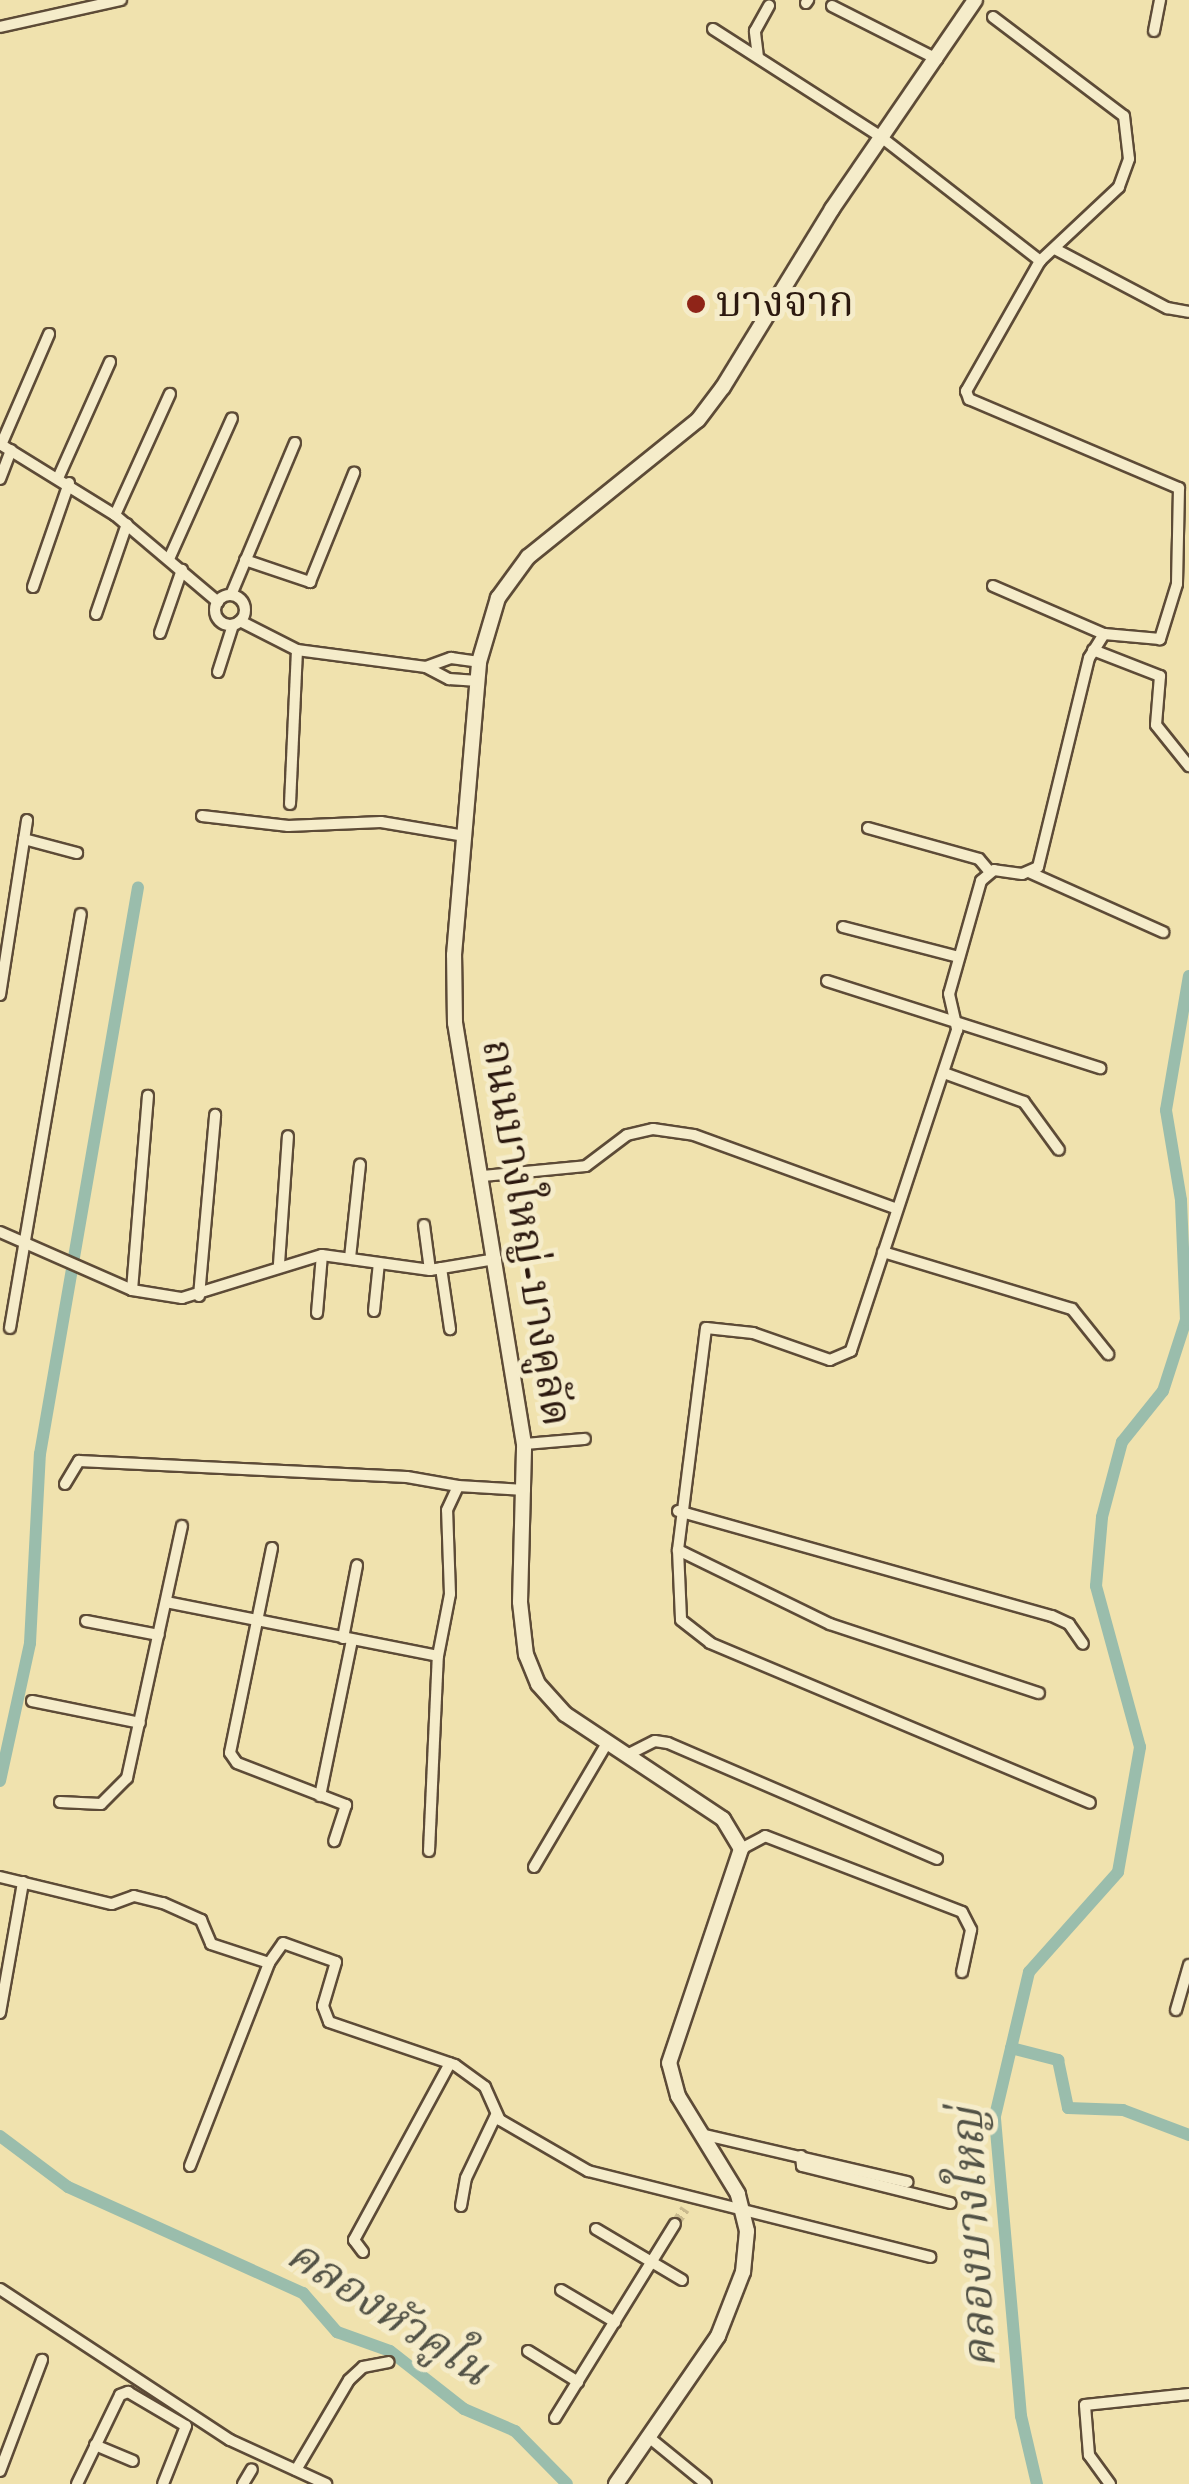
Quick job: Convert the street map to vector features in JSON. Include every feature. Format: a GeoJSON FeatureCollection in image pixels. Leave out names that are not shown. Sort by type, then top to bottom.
{"type":"FeatureCollection","features":[{"type":"Feature","properties":{"kind":"street"},"geometry":{"type":"LineString","coordinates":[[0,27],[122,0]]}},
{"type":"Feature","properties":{"kind":"street"},"geometry":{"type":"LineString","coordinates":[[1154,31],[1160,0]]}},
{"type":"Feature","properties":{"kind":"street"},"geometry":{"type":"LineString","coordinates":[[758,57],[755,31],[769,6]]}},
{"type":"Feature","properties":{"kind":"street"},"geometry":{"type":"LineString","coordinates":[[832,6],[937,59]]}},
{"type":"Feature","properties":{"kind":"street"},"geometry":{"type":"LineString","coordinates":[[981,8],[1106,98],[1128,122],[1129,159],[1119,187],[1040,261],[966,384],[969,399],[1179,488],[1180,566],[1160,638],[1104,634],[993,586]]}},
{"type":"Feature","properties":{"kind":"street","name":"ถนนบางใหญ่-บางคูลัด"},"geometry":{"type":"LineString","coordinates":[[741,1849],[723,1819],[607,1743],[544,1693],[526,1655],[520,1602],[524,1444],[484,1176],[455,1023],[479,662],[498,598],[528,557],[686,430],[724,388],[882,137],[937,59],[981,8]]}},
{"type":"Feature","properties":{"kind":"street"},"geometry":{"type":"LineString","coordinates":[[713,29],[882,137],[1040,261]]}},
{"type":"Feature","properties":{"kind":"street"},"geometry":{"type":"LineString","coordinates":[[1055,249],[1167,308],[1189,312]]}},
{"type":"Feature","properties":{"kind":"street"},"geometry":{"type":"LineString","coordinates":[[0,479],[4,446],[50,334]]}},
{"type":"Feature","properties":{"kind":"street"},"geometry":{"type":"LineString","coordinates":[[59,476],[110,362]]}},
{"type":"Feature","properties":{"kind":"street"},"geometry":{"type":"LineString","coordinates":[[115,515],[170,394]]}},
{"type":"Feature","properties":{"kind":"street"},"geometry":{"type":"LineString","coordinates":[[170,558],[232,418]]}},
{"type":"Feature","properties":{"kind":"street"},"geometry":{"type":"LineString","coordinates":[[218,602],[231,595],[294,443]]}},
{"type":"Feature","properties":{"kind":"street"},"geometry":{"type":"LineString","coordinates":[[4,446],[59,476],[170,558],[218,602],[218,618],[298,650],[426,667],[449,680],[478,681]]}},
{"type":"Feature","properties":{"kind":"street"},"geometry":{"type":"LineString","coordinates":[[245,560],[310,582],[354,473]]}},
{"type":"Feature","properties":{"kind":"street"},"geometry":{"type":"LineString","coordinates":[[34,587],[69,483]]}},
{"type":"Feature","properties":{"kind":"street"},"geometry":{"type":"LineString","coordinates":[[96,614],[126,524]]}},
{"type":"Feature","properties":{"kind":"street"},"geometry":{"type":"LineString","coordinates":[[160,633],[182,570]]}},
{"type":"Feature","properties":{"kind":"street"},"geometry":{"type":"LineString","coordinates":[[218,672],[245,607],[231,595]]}},
{"type":"Feature","properties":{"kind":"street"},"geometry":{"type":"LineString","coordinates":[[1031,872],[1040,861],[1071,718],[1094,650],[1104,634]]}},
{"type":"Feature","properties":{"kind":"street"},"geometry":{"type":"LineString","coordinates":[[290,804],[298,650]]}},
{"type":"Feature","properties":{"kind":"street"},"geometry":{"type":"LineString","coordinates":[[1094,650],[1160,676],[1156,725],[1189,766]]}},
{"type":"Feature","properties":{"kind":"street"},"geometry":{"type":"LineString","coordinates":[[426,667],[451,658],[479,662]]}},
{"type":"Feature","properties":{"kind":"street"},"geometry":{"type":"LineString","coordinates":[[202,816],[288,826],[381,822],[465,836]]}},
{"type":"Feature","properties":{"kind":"street"},"geometry":{"type":"LineString","coordinates":[[0,994],[27,820]]}},
{"type":"Feature","properties":{"kind":"street"},"geometry":{"type":"LineString","coordinates":[[868,828],[979,860],[990,872],[1031,872],[1163,932]]}},
{"type":"Feature","properties":{"kind":"street"},"geometry":{"type":"LineString","coordinates":[[24,839],[76,852]]}},
{"type":"Feature","properties":{"kind":"street"},"geometry":{"type":"LineString","coordinates":[[990,872],[949,994],[955,1022],[944,1073],[844,1358],[830,1360],[718,1325],[706,1328],[678,1511],[682,1620],[710,1643],[1090,1803]]}},
{"type":"Feature","properties":{"kind":"street"},"geometry":{"type":"LineString","coordinates":[[10,1328],[82,914]]}},
{"type":"Feature","properties":{"kind":"street"},"geometry":{"type":"LineString","coordinates":[[843,927],[959,958]]}},
{"type":"Feature","properties":{"kind":"street"},"geometry":{"type":"LineString","coordinates":[[827,981],[1100,1068]]}},
{"type":"Feature","properties":{"kind":"street"},"geometry":{"type":"LineString","coordinates":[[944,1073],[1024,1102],[1059,1150]]}},
{"type":"Feature","properties":{"kind":"street"},"geometry":{"type":"LineString","coordinates":[[132,1290],[148,1096]]}},
{"type":"Feature","properties":{"kind":"street"},"geometry":{"type":"LineString","coordinates":[[199,1296],[215,1115]]}},
{"type":"Feature","properties":{"kind":"street"},"geometry":{"type":"LineString","coordinates":[[484,1176],[586,1166],[628,1135],[653,1129],[694,1135],[897,1209]]}},
{"type":"Feature","properties":{"kind":"street"},"geometry":{"type":"LineString","coordinates":[[279,1264],[288,1136]]}},
{"type":"Feature","properties":{"kind":"street"},"geometry":{"type":"LineString","coordinates":[[350,1258],[360,1165]]}},
{"type":"Feature","properties":{"kind":"street"},"geometry":{"type":"LineString","coordinates":[[424,1224],[450,1329]]}},
{"type":"Feature","properties":{"kind":"street"},"geometry":{"type":"LineString","coordinates":[[0,1232],[132,1290],[199,1296],[279,1264],[322,1256],[435,1269],[496,1260]]}},
{"type":"Feature","properties":{"kind":"street"},"geometry":{"type":"LineString","coordinates":[[883,1252],[1072,1309],[1108,1354]]}},
{"type":"Feature","properties":{"kind":"street"},"geometry":{"type":"LineString","coordinates":[[317,1313],[322,1256]]}},
{"type":"Feature","properties":{"kind":"street"},"geometry":{"type":"LineString","coordinates":[[374,1311],[378,1262]]}},
{"type":"Feature","properties":{"kind":"street"},"geometry":{"type":"LineString","coordinates":[[524,1444],[586,1439]]}},
{"type":"Feature","properties":{"kind":"street"},"geometry":{"type":"LineString","coordinates":[[65,1484],[79,1462],[407,1477],[458,1486],[525,1490]]}},
{"type":"Feature","properties":{"kind":"street"},"geometry":{"type":"LineString","coordinates":[[429,1852],[438,1656],[450,1594],[448,1504],[458,1486]]}},
{"type":"Feature","properties":{"kind":"street"},"geometry":{"type":"LineString","coordinates":[[678,1511],[1052,1616],[1069,1624],[1083,1644]]}},
{"type":"Feature","properties":{"kind":"street"},"geometry":{"type":"LineString","coordinates":[[60,1802],[100,1804],[124,1783],[182,1526]]}},
{"type":"Feature","properties":{"kind":"street"},"geometry":{"type":"LineString","coordinates":[[272,1548],[232,1758],[348,1808],[334,1841]]}},
{"type":"Feature","properties":{"kind":"street"},"geometry":{"type":"LineString","coordinates":[[678,1550],[830,1624],[1039,1693]]}},
{"type":"Feature","properties":{"kind":"street"},"geometry":{"type":"LineString","coordinates":[[320,1796],[358,1565]]}},
{"type":"Feature","properties":{"kind":"street"},"geometry":{"type":"LineString","coordinates":[[166,1602],[438,1656]]}},
{"type":"Feature","properties":{"kind":"street"},"geometry":{"type":"LineString","coordinates":[[86,1621],[159,1635]]}},
{"type":"Feature","properties":{"kind":"street"},"geometry":{"type":"LineString","coordinates":[[32,1701],[140,1723]]}},
{"type":"Feature","properties":{"kind":"street"},"geometry":{"type":"LineString","coordinates":[[626,1755],[654,1741],[668,1743],[937,1859]]}},
{"type":"Feature","properties":{"kind":"street"},"geometry":{"type":"LineString","coordinates":[[534,1867],[607,1743]]}},
{"type":"Feature","properties":{"kind":"street"},"geometry":{"type":"LineString","coordinates":[[616,2484],[651,2439],[728,2317],[745,2261],[744,2212],[674,2088],[669,2063],[741,1849],[765,1836],[962,1912],[971,1930],[962,1972]]}},
{"type":"Feature","properties":{"kind":"street"},"geometry":{"type":"LineString","coordinates":[[0,1876],[112,1904],[134,1896],[163,1904],[201,1920],[211,1944],[269,1962]]}},
{"type":"Feature","properties":{"kind":"street"},"geometry":{"type":"LineString","coordinates":[[0,2012],[23,1882]]}},
{"type":"Feature","properties":{"kind":"street"},"geometry":{"type":"LineString","coordinates":[[190,2166],[269,1962],[283,1943],[333,1957],[335,1973],[323,2006],[329,2022],[450,2063],[478,2079],[496,2115],[588,2171],[687,2204],[744,2212],[930,2258]]}},
{"type":"Feature","properties":{"kind":"street"},"geometry":{"type":"LineString","coordinates":[[1176,2010],[1189,1965]]}},
{"type":"Feature","properties":{"kind":"street"},"geometry":{"type":"LineString","coordinates":[[363,2252],[354,2240],[450,2063]]}},
{"type":"Feature","properties":{"kind":"street"},"geometry":{"type":"LineString","coordinates":[[461,2206],[466,2178],[496,2115]]}},
{"type":"Feature","properties":{"kind":"street"},"geometry":{"type":"LineString","coordinates":[[701,2134],[907,2182]]}},
{"type":"Feature","properties":{"kind":"street"},"geometry":{"type":"LineString","coordinates":[[801,2156],[802,2166],[950,2203]]}},
{"type":"Feature","properties":{"kind":"street"},"geometry":{"type":"LineString","coordinates":[[555,2418],[675,2224]]}},
{"type":"Feature","properties":{"kind":"street"},"geometry":{"type":"LineString","coordinates":[[596,2230],[682,2280]]}},
{"type":"Feature","properties":{"kind":"street"},"geometry":{"type":"LineString","coordinates":[[0,2289],[230,2440],[326,2484]]}},
{"type":"Feature","properties":{"kind":"street"},"geometry":{"type":"LineString","coordinates":[[561,2290],[615,2322]]}},
{"type":"Feature","properties":{"kind":"street"},"geometry":{"type":"LineString","coordinates":[[528,2351],[578,2382]]}},
{"type":"Feature","properties":{"kind":"street"},"geometry":{"type":"LineString","coordinates":[[0,2471],[3,2451],[42,2360]]}},
{"type":"Feature","properties":{"kind":"street"},"geometry":{"type":"LineString","coordinates":[[296,2470],[349,2380],[363,2367],[390,2362]]}},
{"type":"Feature","properties":{"kind":"street"},"geometry":{"type":"LineString","coordinates":[[77,2484],[120,2395],[134,2392],[187,2429],[163,2484]]}},
{"type":"Feature","properties":{"kind":"street"},"geometry":{"type":"LineString","coordinates":[[1110,2484],[1088,2455],[1085,2405],[1189,2394]]}},
{"type":"Feature","properties":{"kind":"street"},"geometry":{"type":"LineString","coordinates":[[651,2439],[706,2484]]}},
{"type":"Feature","properties":{"kind":"street"},"geometry":{"type":"LineString","coordinates":[[95,2445],[133,2461]]}},
{"type":"Feature","properties":{"kind":"street"},"geometry":{"type":"LineString","coordinates":[[243,2484],[252,2469]]}},
{"type":"Feature","properties":{"kind":"waterway"},"geometry":{"type":"LineString","coordinates":[[0,1781],[30,1643],[40,1454],[138,887]]}},
{"type":"Feature","properties":{"kind":"waterway","name":"คลองบางใหญ่"},"geometry":{"type":"LineString","coordinates":[[1037,2484],[1021,2416],[995,2116],[1029,1972],[1118,1872],[1140,1747],[1096,1586],[1102,1517],[1122,1442],[1163,1391],[1186,1320],[1181,1200],[1166,1110],[1189,976]]}},
{"type":"Feature","properties":{"kind":"waterway"},"geometry":{"type":"LineString","coordinates":[[1011,2048],[1058,2060],[1068,2108],[1123,2110],[1189,2135]]}},
{"type":"Feature","properties":{"kind":"waterway","name":"คลองหัวคูใน"},"geometry":{"type":"LineString","coordinates":[[0,2136],[68,2187],[303,2293],[337,2332],[390,2351],[464,2409],[515,2431],[567,2484]]}},
{"type":"Feature","properties":{"kind":"tunnel"},"geometry":{"type":"LineString","coordinates":[[675,2224],[685,2209]]}},
{"type":"Feature","properties":{"kind":"place","name":"บางจาก"},"geometry":{"type":"Point","coordinates":[696,304]}}]}
